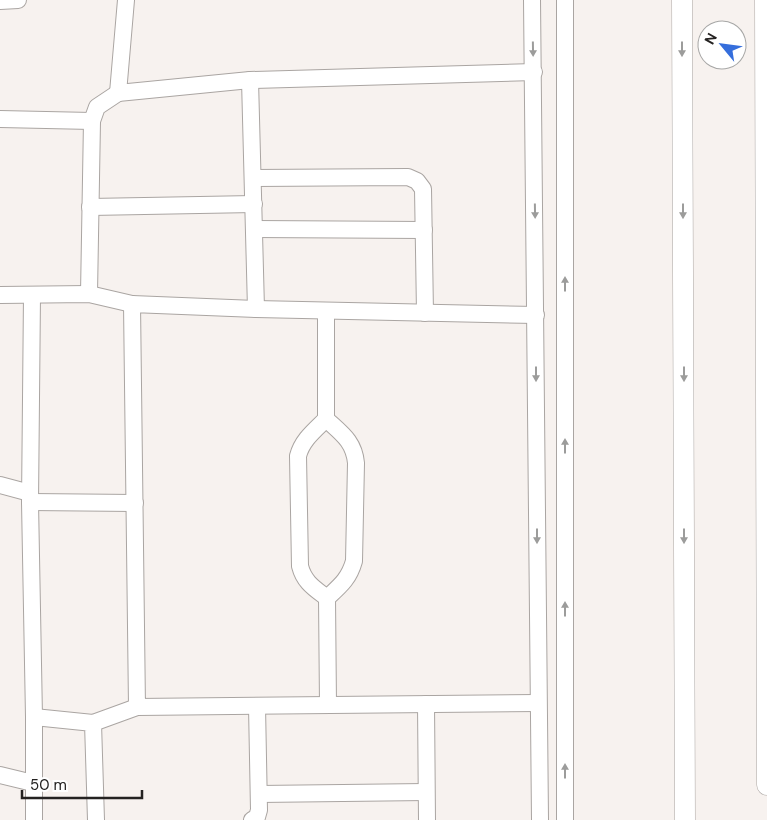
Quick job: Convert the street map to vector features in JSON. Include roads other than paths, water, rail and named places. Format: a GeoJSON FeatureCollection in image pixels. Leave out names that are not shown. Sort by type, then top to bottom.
{"type":"FeatureCollection","features":[{"type":"Feature","properties":{"kind":"main road"},"geometry":{"type":"LineString","coordinates":[[682,0],[685,820]]}},
{"type":"Feature","properties":{"kind":"main road"},"geometry":{"type":"LineString","coordinates":[[765,0],[767,785]]}},
{"type":"Feature","properties":{"kind":"street"},"geometry":{"type":"LineString","coordinates":[[0,1],[18,0]]}},
{"type":"Feature","properties":{"kind":"street"},"geometry":{"type":"LineString","coordinates":[[118,93],[126,0]]}},
{"type":"Feature","properties":{"kind":"street"},"geometry":{"type":"LineString","coordinates":[[532,0],[540,820]]}},
{"type":"Feature","properties":{"kind":"street"},"geometry":{"type":"LineString","coordinates":[[565,0],[565,820]]}},
{"type":"Feature","properties":{"kind":"street"},"geometry":{"type":"LineString","coordinates":[[89,294],[92,121],[97,106],[118,93],[250,80],[534,72]]}},
{"type":"Feature","properties":{"kind":"street"},"geometry":{"type":"LineString","coordinates":[[250,80],[256,309]]}},
{"type":"Feature","properties":{"kind":"street"},"geometry":{"type":"LineString","coordinates":[[0,119],[92,121]]}},
{"type":"Feature","properties":{"kind":"street"},"geometry":{"type":"LineString","coordinates":[[253,178],[408,177],[417,181],[423,189],[425,313]]}},
{"type":"Feature","properties":{"kind":"street"},"geometry":{"type":"LineString","coordinates":[[90,207],[254,204]]}},
{"type":"Feature","properties":{"kind":"street"},"geometry":{"type":"LineString","coordinates":[[255,229],[424,230]]}},
{"type":"Feature","properties":{"kind":"street"},"geometry":{"type":"LineString","coordinates":[[0,296],[89,294],[132,304],[326,311],[536,315]]}},
{"type":"Feature","properties":{"kind":"street"},"geometry":{"type":"LineString","coordinates":[[32,295],[30,497],[34,820]]}},
{"type":"Feature","properties":{"kind":"street"},"geometry":{"type":"LineString","coordinates":[[132,304],[137,707]]}},
{"type":"Feature","properties":{"kind":"street"},"geometry":{"type":"LineString","coordinates":[[326,311],[326,419],[300,447],[298,456],[300,566],[302,576],[308,584],[327,598]]}},
{"type":"Feature","properties":{"kind":"street"},"geometry":{"type":"LineString","coordinates":[[326,419],[349,440],[355,452],[356,463],[354,561],[350,573],[342,584],[327,598],[328,705]]}},
{"type":"Feature","properties":{"kind":"street"},"geometry":{"type":"LineString","coordinates":[[0,485],[30,497],[135,503]]}},
{"type":"Feature","properties":{"kind":"street"},"geometry":{"type":"LineString","coordinates":[[34,717],[93,723],[137,707],[538,703]]}},
{"type":"Feature","properties":{"kind":"street"},"geometry":{"type":"LineString","coordinates":[[426,704],[427,820]]}},
{"type":"Feature","properties":{"kind":"street"},"geometry":{"type":"LineString","coordinates":[[252,820],[257,817],[260,794],[257,706]]}},
{"type":"Feature","properties":{"kind":"street"},"geometry":{"type":"LineString","coordinates":[[93,723],[96,820]]}},
{"type":"Feature","properties":{"kind":"street"},"geometry":{"type":"LineString","coordinates":[[0,775],[33,783]]}},
{"type":"Feature","properties":{"kind":"street"},"geometry":{"type":"LineString","coordinates":[[260,794],[426,792]]}}]}
